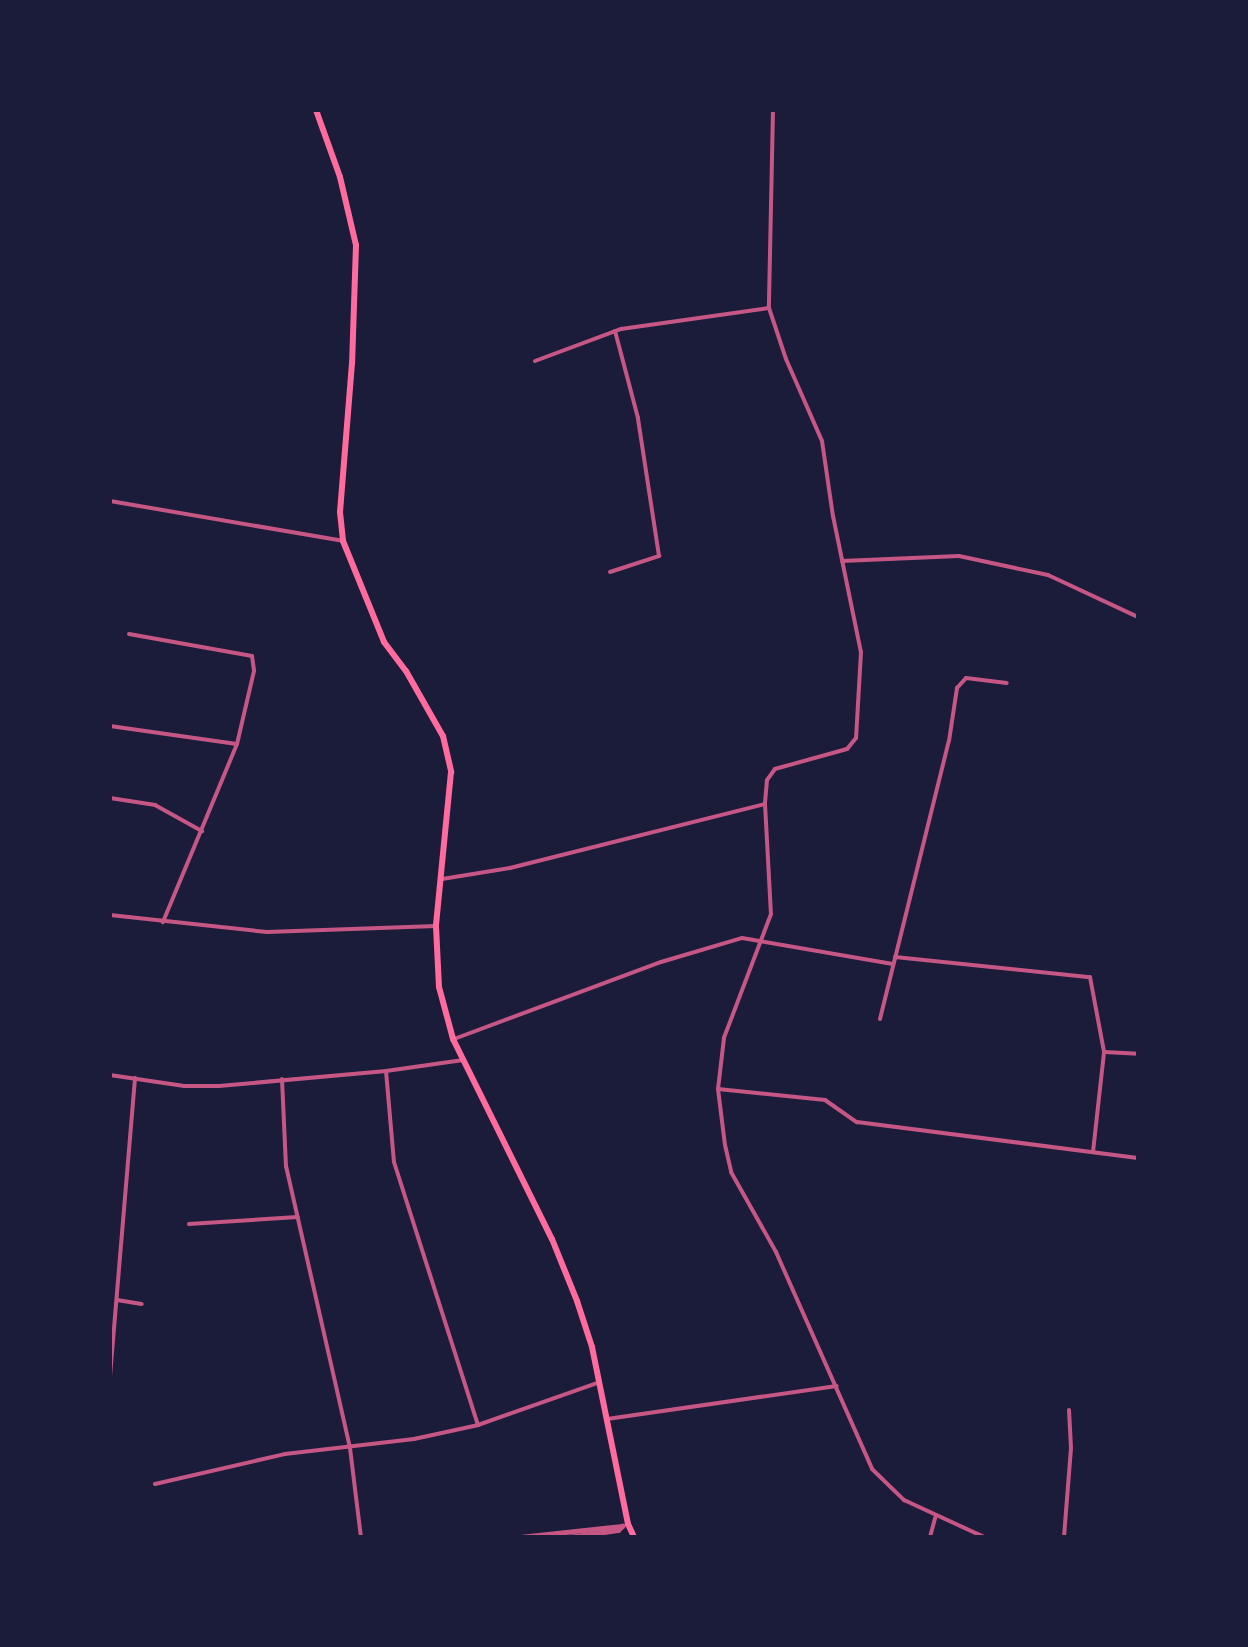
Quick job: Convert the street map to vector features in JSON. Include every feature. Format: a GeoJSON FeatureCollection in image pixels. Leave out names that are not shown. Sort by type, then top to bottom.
{"type":"FeatureCollection","features":[{"type":"Feature","properties":{"kind":"main road"},"geometry":{"type":"LineString","coordinates":[[316,110],[340,177],[356,245],[352,363],[340,500],[343,541],[384,642],[406,671],[443,736],[451,791],[436,926],[439,987],[453,1039],[552,1239],[587,1331],[600,1382],[625,1525],[634,1537]]}},
{"type":"Feature","properties":{"kind":"street"},"geometry":{"type":"LineString","coordinates":[[773,110],[769,308],[786,359],[822,441],[861,652],[856,738],[847,749],[775,769],[767,780],[765,804],[772,899],[763,941],[724,1038],[718,1089],[731,1172],[776,1252],[872,1469],[904,1500],[935,1518],[984,1537]]}},
{"type":"Feature","properties":{"kind":"street"},"geometry":{"type":"LineString","coordinates":[[535,361],[615,331],[769,308]]}},
{"type":"Feature","properties":{"kind":"street"},"geometry":{"type":"LineString","coordinates":[[610,572],[659,556],[638,418],[615,331]]}},
{"type":"Feature","properties":{"kind":"street"},"geometry":{"type":"LineString","coordinates":[[110,501],[343,541]]}},
{"type":"Feature","properties":{"kind":"street"},"geometry":{"type":"LineString","coordinates":[[842,561],[959,556],[1048,575],[1138,617]]}},
{"type":"Feature","properties":{"kind":"street"},"geometry":{"type":"LineString","coordinates":[[129,634],[252,656],[254,671],[237,744],[163,922]]}},
{"type":"Feature","properties":{"kind":"street"},"geometry":{"type":"LineString","coordinates":[[880,1019],[949,741],[957,688],[966,678],[1007,683]]}},
{"type":"Feature","properties":{"kind":"street"},"geometry":{"type":"LineString","coordinates":[[110,726],[237,744]]}},
{"type":"Feature","properties":{"kind":"street"},"geometry":{"type":"LineString","coordinates":[[110,798],[155,805],[202,831]]}},
{"type":"Feature","properties":{"kind":"street"},"geometry":{"type":"LineString","coordinates":[[442,879],[510,868],[765,804]]}},
{"type":"Feature","properties":{"kind":"street"},"geometry":{"type":"LineString","coordinates":[[110,915],[267,932],[436,926]]}},
{"type":"Feature","properties":{"kind":"street"},"geometry":{"type":"LineString","coordinates":[[453,1039],[661,962],[742,938],[893,964]]}},
{"type":"Feature","properties":{"kind":"street"},"geometry":{"type":"LineString","coordinates":[[895,957],[1090,977],[1104,1052],[1093,1152]]}},
{"type":"Feature","properties":{"kind":"street"},"geometry":{"type":"LineString","coordinates":[[1104,1052],[1138,1054]]}},
{"type":"Feature","properties":{"kind":"street"},"geometry":{"type":"LineString","coordinates":[[110,1075],[184,1086],[386,1071],[463,1060]]}},
{"type":"Feature","properties":{"kind":"street"},"geometry":{"type":"LineString","coordinates":[[386,1071],[394,1162],[478,1425]]}},
{"type":"Feature","properties":{"kind":"street"},"geometry":{"type":"LineString","coordinates":[[110,1376],[135,1078]]}},
{"type":"Feature","properties":{"kind":"street"},"geometry":{"type":"LineString","coordinates":[[282,1079],[286,1166],[350,1448],[361,1537]]}},
{"type":"Feature","properties":{"kind":"street"},"geometry":{"type":"LineString","coordinates":[[718,1089],[825,1100],[857,1122],[1138,1158]]}},
{"type":"Feature","properties":{"kind":"street"},"geometry":{"type":"LineString","coordinates":[[189,1224],[298,1217]]}},
{"type":"Feature","properties":{"kind":"street"},"geometry":{"type":"LineString","coordinates":[[117,1300],[142,1304]]}},
{"type":"Feature","properties":{"kind":"street"},"geometry":{"type":"LineString","coordinates":[[155,1484],[285,1454],[350,1448],[478,1425],[600,1382]]}},
{"type":"Feature","properties":{"kind":"street"},"geometry":{"type":"LineString","coordinates":[[607,1419],[837,1386]]}},
{"type":"Feature","properties":{"kind":"street"},"geometry":{"type":"LineString","coordinates":[[1064,1537],[1071,1448],[1069,1410]]}},
{"type":"Feature","properties":{"kind":"street"},"geometry":{"type":"LineString","coordinates":[[930,1537],[935,1518]]}},
{"type":"Feature","properties":{"kind":"street"},"geometry":{"type":"LineString","coordinates":[[520,1537],[625,1525]]}},
{"type":"Feature","properties":{"kind":"street"},"geometry":{"type":"LineString","coordinates":[[569,1537],[618,1530],[625,1525]]}}]}
